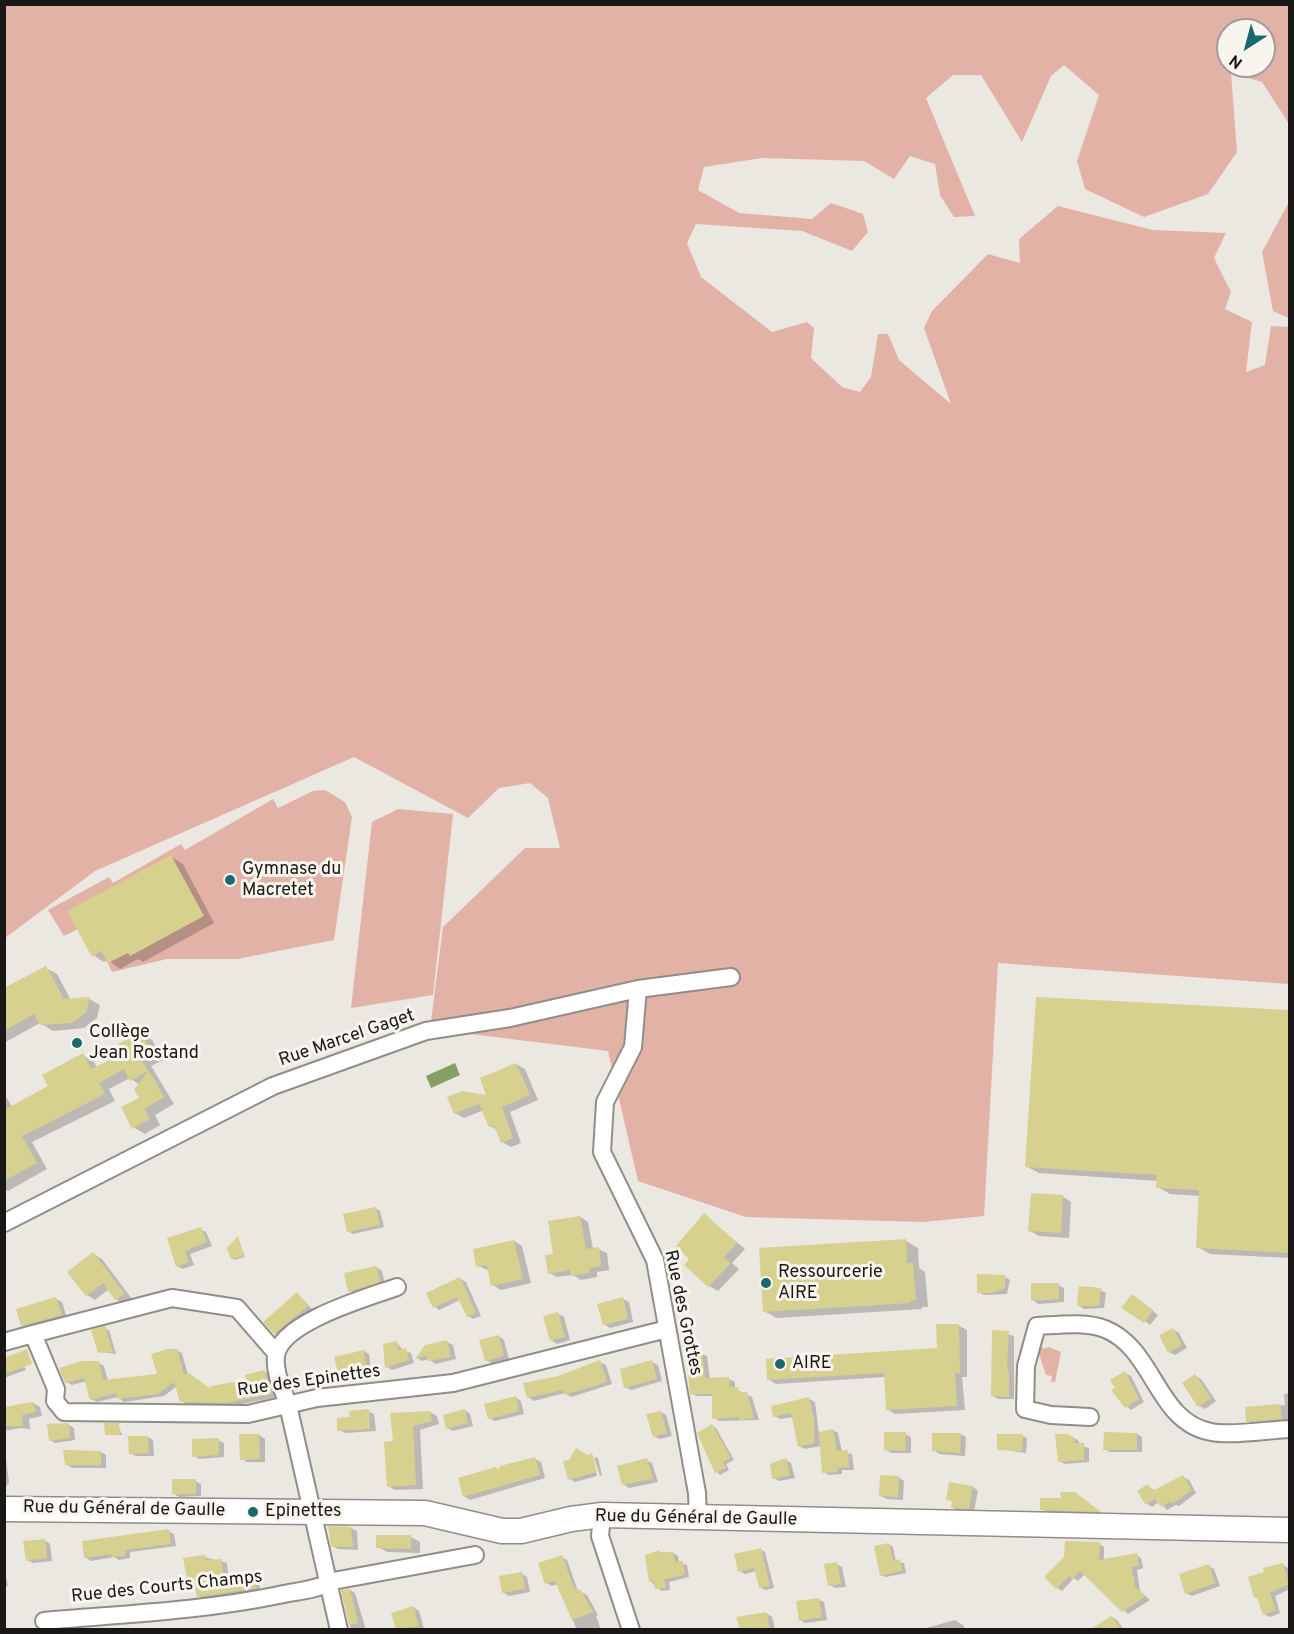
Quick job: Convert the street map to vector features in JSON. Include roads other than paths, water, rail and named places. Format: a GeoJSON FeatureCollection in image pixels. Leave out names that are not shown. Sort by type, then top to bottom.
{"type":"FeatureCollection","features":[{"type":"Feature","properties":{"kind":"main road","name":"Rue du Général de Gaulle"},"geometry":{"type":"LineString","coordinates":[[4,1509],[425,1513],[502,1531],[521,1531],[571,1519],[602,1515],[1290,1530]]}},
{"type":"Feature","properties":{"kind":"street","name":"Rue Marcel Gaget"},"geometry":{"type":"LineString","coordinates":[[4,1223],[273,1086],[426,1031],[510,1018],[638,989],[731,976]]}},
{"type":"Feature","properties":{"kind":"street","name":"Rue des Grottes"},"geometry":{"type":"LineString","coordinates":[[638,989],[633,1047],[605,1102],[602,1152],[655,1260],[697,1493],[698,1518]]}},
{"type":"Feature","properties":{"kind":"street"},"geometry":{"type":"LineString","coordinates":[[339,1629],[288,1405],[276,1370],[276,1353],[286,1339],[316,1316],[397,1287]]}},
{"type":"Feature","properties":{"kind":"street"},"geometry":{"type":"LineString","coordinates":[[4,1342],[172,1298],[237,1308],[276,1353]]}},
{"type":"Feature","properties":{"kind":"street"},"geometry":{"type":"LineString","coordinates":[[1090,1417],[1051,1415],[1025,1409],[1026,1366],[1036,1326],[1068,1325],[1105,1329],[1135,1349],[1179,1418],[1211,1432],[1290,1429]]}},
{"type":"Feature","properties":{"kind":"street","name":"Rue des Epinettes"},"geometry":{"type":"LineString","coordinates":[[33,1334],[56,1389],[55,1401],[64,1412],[248,1414],[317,1398],[453,1383],[667,1329]]}},
{"type":"Feature","properties":{"kind":"street"},"geometry":{"type":"LineString","coordinates":[[602,1515],[600,1536],[631,1629]]}},
{"type":"Feature","properties":{"kind":"street","name":"Rue des Courts Champs"},"geometry":{"type":"LineString","coordinates":[[44,1621],[197,1608],[267,1598],[424,1562],[475,1555]]}},
{"type":"Feature","properties":{"kind":"place","name":"Gymnase du Macretet"},"geometry":{"type":"Point","coordinates":[230,880]}},
{"type":"Feature","properties":{"kind":"place","name":"Collège Jean Rostand"},"geometry":{"type":"Point","coordinates":[77,1043]}},
{"type":"Feature","properties":{"kind":"place","name":"Ressourcerie AIRE"},"geometry":{"type":"Point","coordinates":[766,1283]}},
{"type":"Feature","properties":{"kind":"place","name":"AIRE"},"geometry":{"type":"Point","coordinates":[780,1364]}},
{"type":"Feature","properties":{"kind":"place","name":"Epinettes"},"geometry":{"type":"Point","coordinates":[253,1512]}}]}
